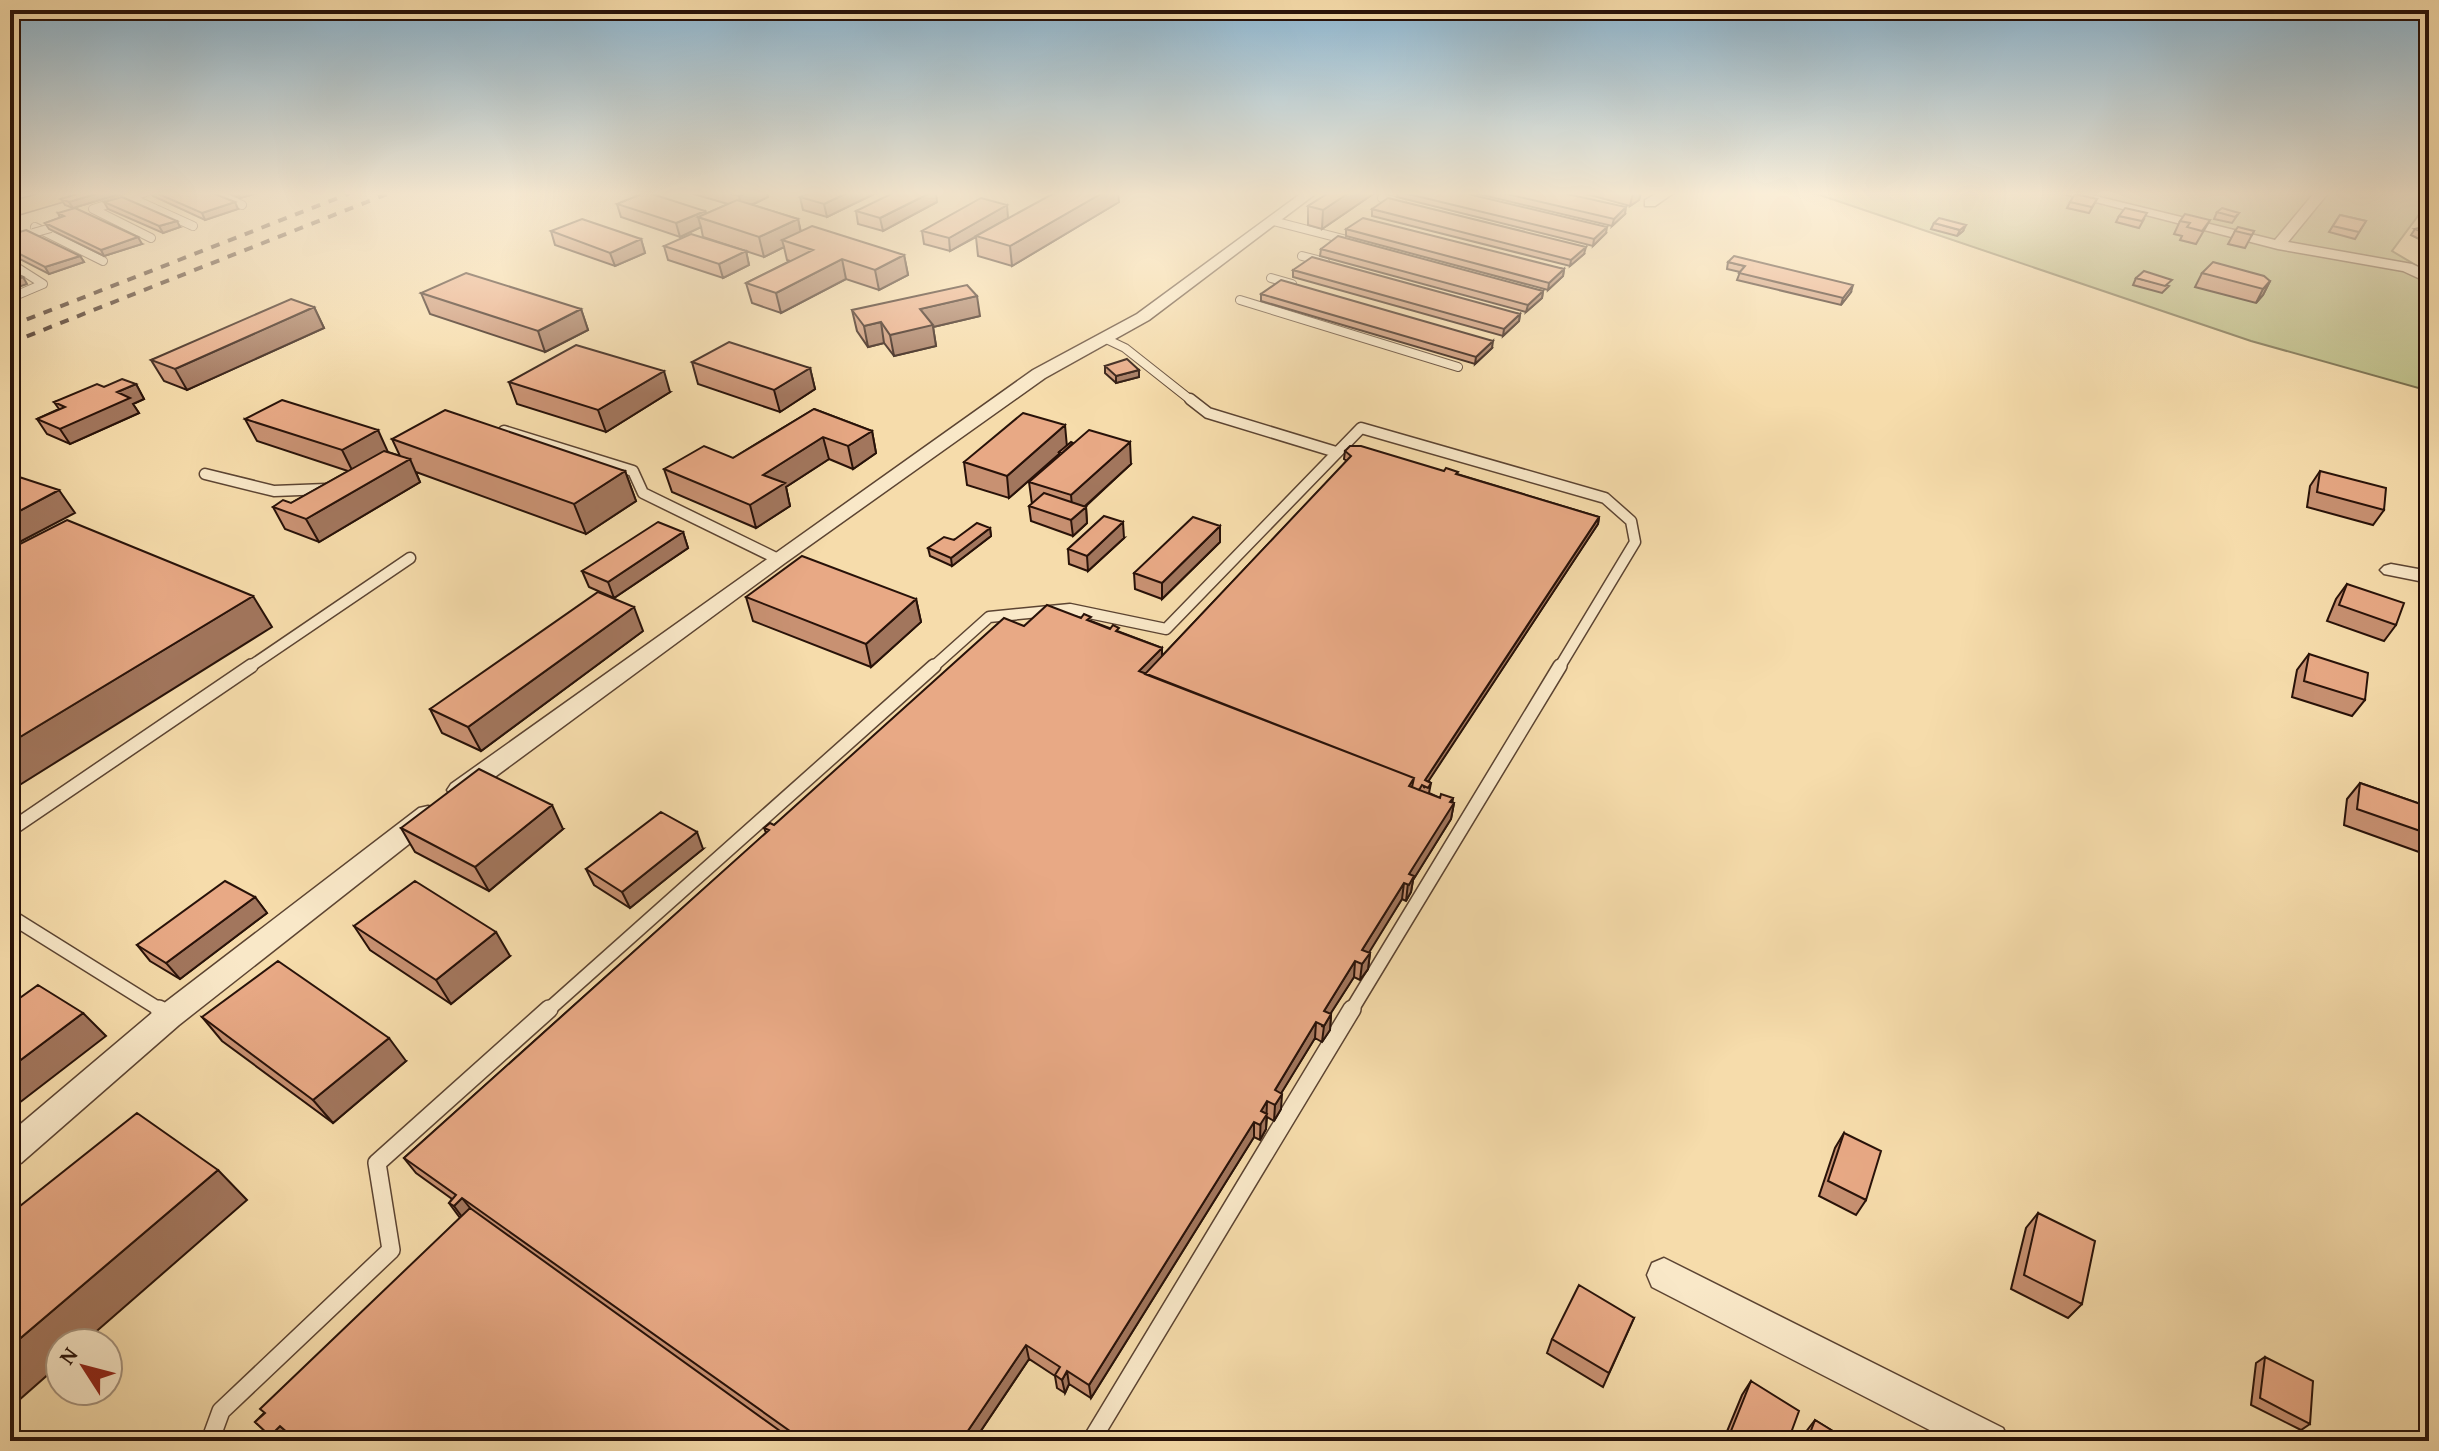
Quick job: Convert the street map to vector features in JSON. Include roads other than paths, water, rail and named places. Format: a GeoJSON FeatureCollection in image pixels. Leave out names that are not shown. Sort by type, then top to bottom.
{"type":"FeatureCollection","features":[{"type":"Feature","properties":{"kind":"street"},"geometry":{"type":"LineString","coordinates":[[10,1153],[169,1016],[469,784],[1039,374],[1143,317],[1221,260]]}},
{"type":"Feature","properties":{"kind":"street"},"geometry":{"type":"LineString","coordinates":[[2364,260],[2407,267],[2429,278]]}},
{"type":"Feature","properties":{"kind":"street"},"geometry":{"type":"LineString","coordinates":[[2391,570],[2429,577]]}},
{"type":"Feature","properties":{"kind":"street"},"geometry":{"type":"LineString","coordinates":[[1664,1275],[1990,1441]]}},
{"type":"Feature","properties":{"kind":"lane"},"geometry":{"type":"LineString","coordinates":[[1316,260],[1333,264]]}},
{"type":"Feature","properties":{"kind":"lane"},"geometry":{"type":"LineString","coordinates":[[10,263],[43,284],[10,298]]}},
{"type":"Feature","properties":{"kind":"lane"},"geometry":{"type":"LineString","coordinates":[[1271,278],[1300,286]]}},
{"type":"Feature","properties":{"kind":"lane"},"geometry":{"type":"LineString","coordinates":[[1240,300],[1458,367]]}},
{"type":"Feature","properties":{"kind":"lane"},"geometry":{"type":"LineString","coordinates":[[1104,338],[1125,348],[1208,413],[1336,452]]}},
{"type":"Feature","properties":{"kind":"lane"},"geometry":{"type":"LineString","coordinates":[[497,428],[633,471],[643,493],[778,559]]}},
{"type":"Feature","properties":{"kind":"lane"},"geometry":{"type":"LineString","coordinates":[[210,1441],[221,1411],[391,1250],[377,1163],[989,617],[1070,609],[1166,629],[1361,428],[1605,498],[1631,521],[1635,542],[1091,1441]]}},
{"type":"Feature","properties":{"kind":"lane"},"geometry":{"type":"LineString","coordinates":[[205,474],[274,491],[313,491],[340,486]]}},
{"type":"Feature","properties":{"kind":"lane"},"geometry":{"type":"LineString","coordinates":[[10,830],[410,558]]}},
{"type":"Feature","properties":{"kind":"lane"},"geometry":{"type":"LineString","coordinates":[[10,916],[169,1016]]}},
{"type":"Feature","properties":{"kind":"railway"},"geometry":{"type":"LineString","coordinates":[[10,326],[180,260]]}},
{"type":"Feature","properties":{"kind":"railway"},"geometry":{"type":"LineString","coordinates":[[10,343],[221,260]]}}]}
